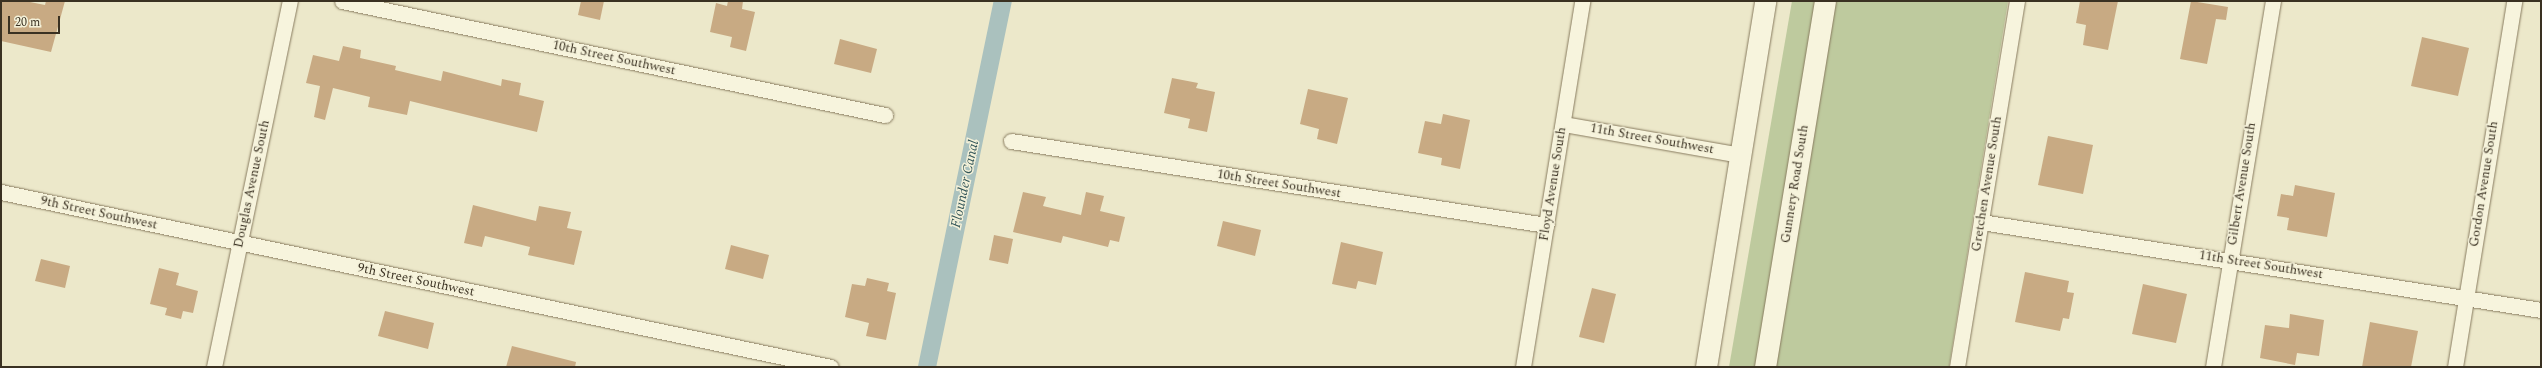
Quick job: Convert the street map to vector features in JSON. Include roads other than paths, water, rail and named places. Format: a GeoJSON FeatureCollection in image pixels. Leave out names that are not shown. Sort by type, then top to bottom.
{"type":"FeatureCollection","features":[{"type":"Feature","properties":{"kind":"main road"},"geometry":{"type":"LineString","coordinates":[[1706,367],[1765,1]]}},
{"type":"Feature","properties":{"kind":"main road","name":"Gunnery Road South"},"geometry":{"type":"LineString","coordinates":[[1765,367],[1825,1]]}},
{"type":"Feature","properties":{"kind":"street","name":"Douglas Avenue South"},"geometry":{"type":"LineString","coordinates":[[214,367],[290,1]]}},
{"type":"Feature","properties":{"kind":"street","name":"10th Street Southwest"},"geometry":{"type":"LineString","coordinates":[[342,1],[885,115]]}},
{"type":"Feature","properties":{"kind":"street","name":"Floyd Avenue South"},"geometry":{"type":"LineString","coordinates":[[1523,367],[1582,1]]}},
{"type":"Feature","properties":{"kind":"street","name":"Gretchen Avenue South"},"geometry":{"type":"LineString","coordinates":[[1958,367],[2017,1]]}},
{"type":"Feature","properties":{"kind":"street","name":"Gilbert Avenue South"},"geometry":{"type":"LineString","coordinates":[[2214,367],[2230,260],[2273,1]]}},
{"type":"Feature","properties":{"kind":"street","name":"Gordon Avenue South"},"geometry":{"type":"LineString","coordinates":[[2455,367],[2514,1]]}},
{"type":"Feature","properties":{"kind":"street","name":"11th Street Southwest"},"geometry":{"type":"LineString","coordinates":[[1563,124],[1740,155]]}},
{"type":"Feature","properties":{"kind":"street","name":"10th Street Southwest"},"geometry":{"type":"LineString","coordinates":[[1011,141],[1546,225]]}},
{"type":"Feature","properties":{"kind":"street","name":"9th Street Southwest"},"geometry":{"type":"LineString","coordinates":[[1,192],[831,367]]}},
{"type":"Feature","properties":{"kind":"street","name":"11th Street Southwest"},"geometry":{"type":"LineString","coordinates":[[1981,222],[2541,310]]}},
{"type":"Feature","properties":{"kind":"waterway","name":"Flounder Canal"},"geometry":{"type":"LineString","coordinates":[[927,367],[1003,1]]}}]}
